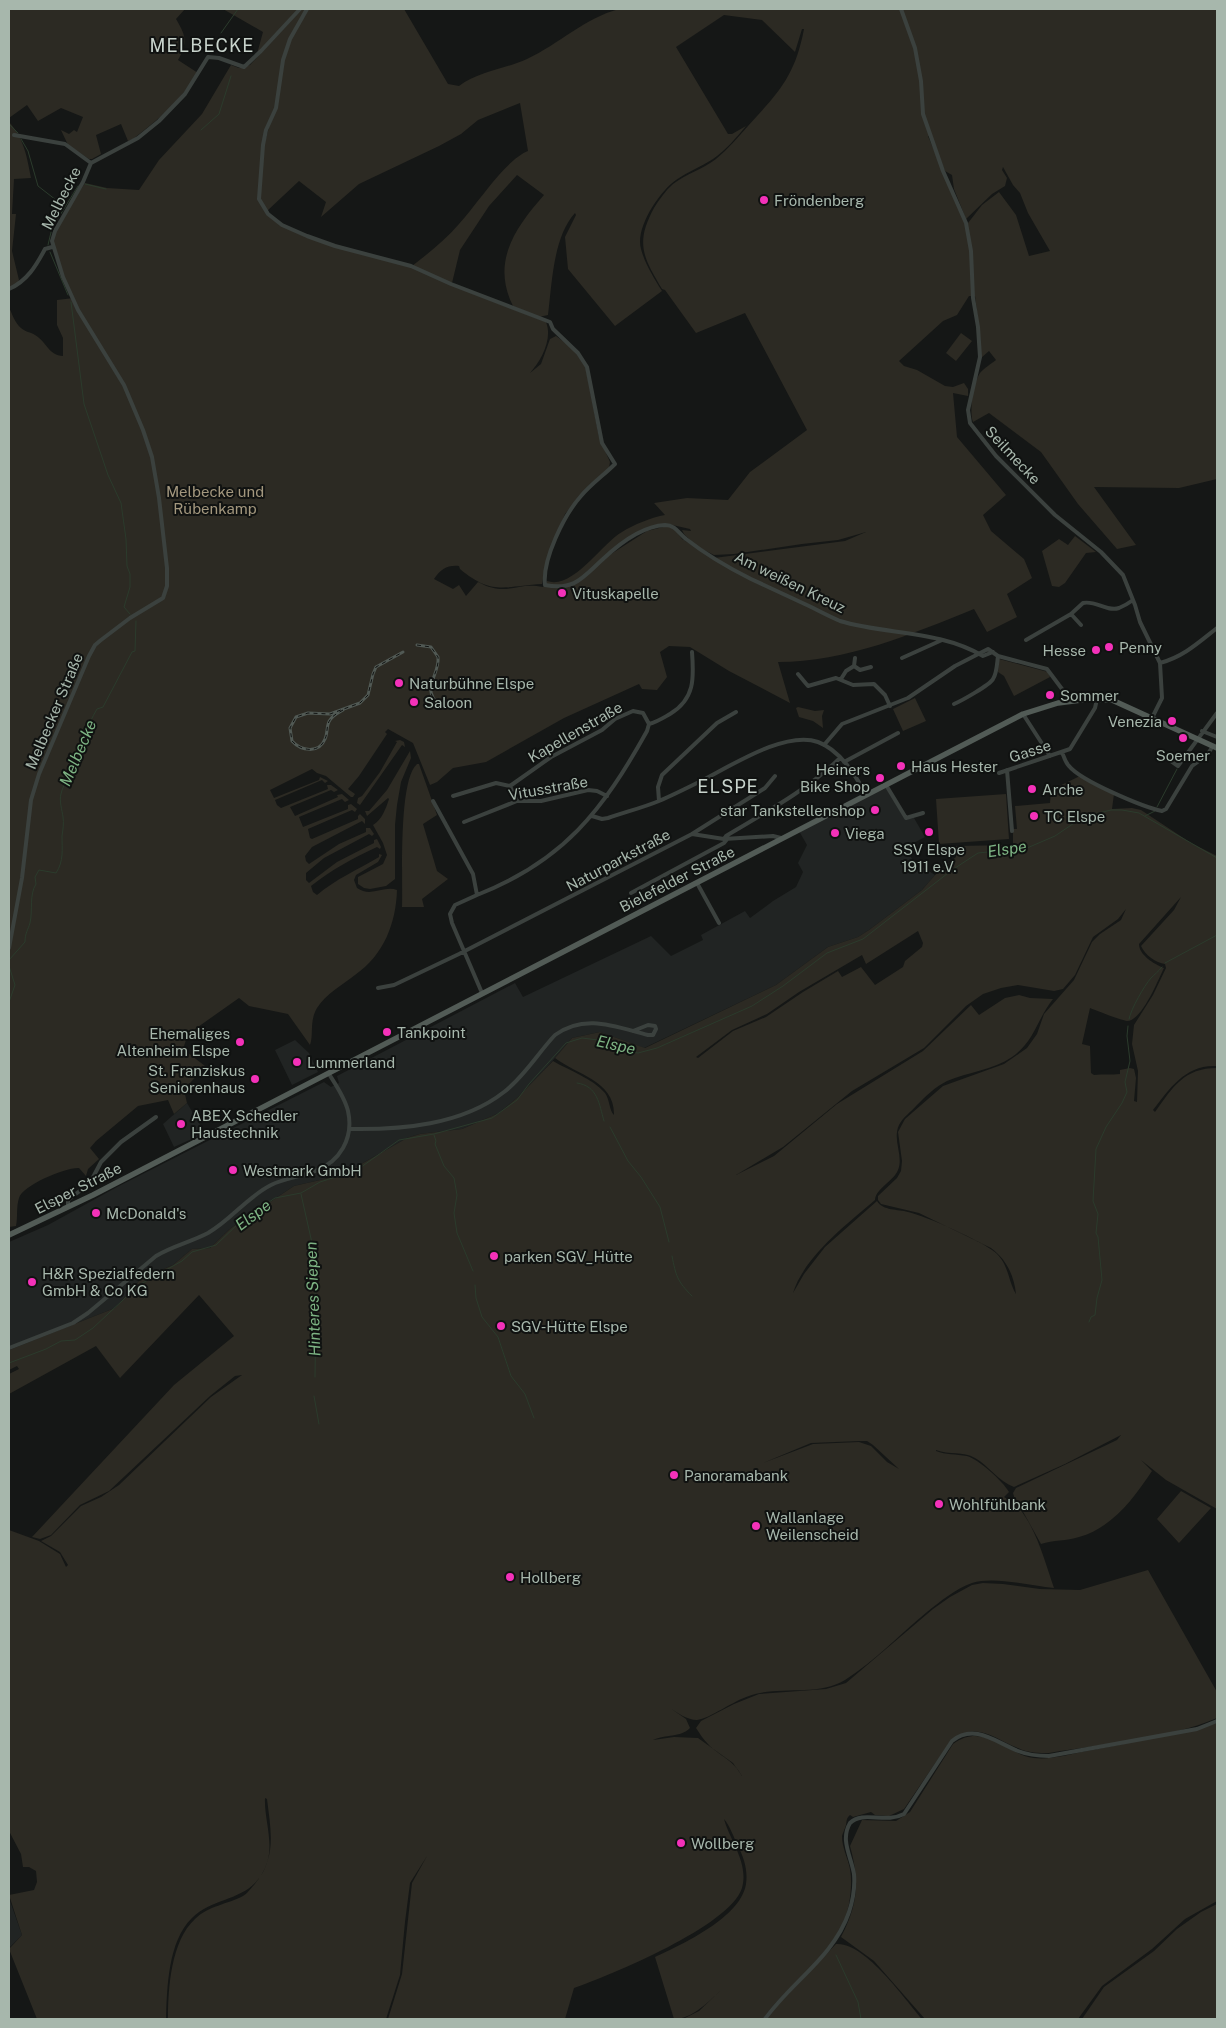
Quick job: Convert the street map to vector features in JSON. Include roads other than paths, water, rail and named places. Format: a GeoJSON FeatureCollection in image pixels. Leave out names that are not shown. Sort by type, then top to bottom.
{"type":"FeatureCollection","features":[{"type":"Feature","properties":{"kind":"main road","name":"Bielefelder Straße"},"geometry":{"type":"LineString","coordinates":[[158,1161],[1023,714],[1044,706],[1071,701],[1112,700],[1215,747]]}},
{"type":"Feature","properties":{"kind":"main road","name":"Elsper Straße"},"geometry":{"type":"LineString","coordinates":[[9,1236],[158,1161]]}},
{"type":"Feature","properties":{"kind":"street","name":"Melbecke"},"geometry":{"type":"LineString","coordinates":[[72,298],[52,247],[55,231],[83,182],[91,163],[138,138],[159,121],[185,94],[208,57],[219,58],[244,66],[261,51],[300,9]]}},
{"type":"Feature","properties":{"kind":"street","name":"Am weißen Kreuz"},"geometry":{"type":"LineString","coordinates":[[307,9],[290,39],[283,60],[276,108],[265,136],[259,195],[260,203],[264,209],[276,222],[307,236],[335,246],[411,266],[451,284],[550,322],[553,329],[578,353],[587,367],[602,443],[615,464],[590,485],[567,513],[546,564],[545,585],[557,588],[573,584],[590,572],[621,544],[651,528],[664,525],[672,526],[697,548],[750,578],[839,621],[917,633],[972,649],[979,654]]}},
{"type":"Feature","properties":{"kind":"street","name":"Seilmecke"},"geometry":{"type":"LineString","coordinates":[[901,9],[915,48],[926,126],[966,223],[971,251],[973,298],[980,357],[968,410],[970,423],[996,456],[1055,515],[1101,552],[1123,575],[1134,600],[1140,622],[1160,663],[1162,698],[1152,718]]}},
{"type":"Feature","properties":{"kind":"street","name":"Melbecke"},"geometry":{"type":"LineString","coordinates":[[18,136],[65,144],[91,163]]}},
{"type":"Feature","properties":{"kind":"street"},"geometry":{"type":"LineString","coordinates":[[9,290],[22,281],[35,267],[45,249],[52,247]]}},
{"type":"Feature","properties":{"kind":"street","name":"Melbecker Straße"},"geometry":{"type":"LineString","coordinates":[[9,948],[22,878],[31,800],[39,774],[89,656],[95,645],[106,636],[163,598],[167,586],[159,498],[150,450],[124,385],[72,298]]}},
{"type":"Feature","properties":{"kind":"street"},"geometry":{"type":"LineString","coordinates":[[1026,640],[1071,614],[1086,602],[1098,603],[1111,609],[1118,608],[1134,600]]}},
{"type":"Feature","properties":{"kind":"street"},"geometry":{"type":"LineString","coordinates":[[1071,614],[1081,625]]}},
{"type":"Feature","properties":{"kind":"street"},"geometry":{"type":"LineString","coordinates":[[1160,663],[1184,655],[1197,642],[1217,628]]}},
{"type":"Feature","properties":{"kind":"street"},"geometry":{"type":"LineString","coordinates":[[902,658],[942,640]]}},
{"type":"Feature","properties":{"kind":"street"},"geometry":{"type":"LineString","coordinates":[[824,745],[842,724],[908,698],[956,666],[988,649],[998,656],[1047,670],[1071,701]]}},
{"type":"Feature","properties":{"kind":"street"},"geometry":{"type":"LineString","coordinates":[[482,994],[452,923],[450,911],[455,905],[528,871],[578,832],[624,772],[647,731],[648,724],[660,720],[679,709],[690,693],[694,680],[692,652]]}},
{"type":"Feature","properties":{"kind":"street"},"geometry":{"type":"LineString","coordinates":[[954,704],[991,682],[996,673],[998,656]]}},
{"type":"Feature","properties":{"kind":"street"},"geometry":{"type":"LineString","coordinates":[[854,666],[855,658]]}},
{"type":"Feature","properties":{"kind":"street"},"geometry":{"type":"LineString","coordinates":[[840,679],[846,671],[854,666]]}},
{"type":"Feature","properties":{"kind":"street"},"geometry":{"type":"LineString","coordinates":[[854,666],[860,670],[871,667]]}},
{"type":"Feature","properties":{"kind":"street"},"geometry":{"type":"LineString","coordinates":[[798,674],[808,686],[832,679],[840,679],[853,684],[874,684],[885,695],[890,706]]}},
{"type":"Feature","properties":{"kind":"street","name":"Gasse"},"geometry":{"type":"LineString","coordinates":[[999,774],[1062,752],[1071,747],[1095,708],[1097,699]]}},
{"type":"Feature","properties":{"kind":"street","name":"Kapellenstraße"},"geometry":{"type":"LineString","coordinates":[[510,786],[551,757],[602,730],[615,719],[634,711],[639,711],[646,717],[648,724]]}},
{"type":"Feature","properties":{"kind":"street"},"geometry":{"type":"LineString","coordinates":[[659,801],[658,787],[662,775],[717,723],[736,712]]}},
{"type":"Feature","properties":{"kind":"street"},"geometry":{"type":"LineString","coordinates":[[1168,759],[1178,766],[1217,713]]}},
{"type":"Feature","properties":{"kind":"street"},"geometry":{"type":"LineString","coordinates":[[1023,714],[1050,756]]}},
{"type":"Feature","properties":{"kind":"street"},"geometry":{"type":"LineString","coordinates":[[1202,731],[1217,737]]}},
{"type":"Feature","properties":{"kind":"street"},"geometry":{"type":"LineString","coordinates":[[844,762],[898,733]]}},
{"type":"Feature","properties":{"kind":"street"},"geometry":{"type":"LineString","coordinates":[[592,816],[602,819],[608,818],[659,801],[701,782],[750,754],[779,744],[803,740],[824,745],[840,758],[866,794]]}},
{"type":"Feature","properties":{"kind":"street"},"geometry":{"type":"LineString","coordinates":[[1062,752],[1069,766],[1082,775],[1114,793],[1151,808],[1165,811],[1191,769],[1215,747]]}},
{"type":"Feature","properties":{"kind":"street"},"geometry":{"type":"LineString","coordinates":[[631,893],[724,843],[726,836],[794,796],[821,776],[840,758]]}},
{"type":"Feature","properties":{"kind":"street"},"geometry":{"type":"LineString","coordinates":[[1007,770],[1012,831]]}},
{"type":"Feature","properties":{"kind":"street","name":"Naturparkstraße"},"geometry":{"type":"LineString","coordinates":[[378,988],[394,985],[464,952],[692,834],[765,788],[775,776]]}},
{"type":"Feature","properties":{"kind":"street"},"geometry":{"type":"LineString","coordinates":[[453,796],[496,783],[510,786],[517,801]]}},
{"type":"Feature","properties":{"kind":"street"},"geometry":{"type":"LineString","coordinates":[[886,785],[906,818],[924,813]]}},
{"type":"Feature","properties":{"kind":"street","name":"Vitusstraße"},"geometry":{"type":"LineString","coordinates":[[464,822],[517,801],[541,801],[588,790],[597,791],[607,796]]}},
{"type":"Feature","properties":{"kind":"street"},"geometry":{"type":"LineString","coordinates":[[433,801],[473,874],[477,895]]}},
{"type":"Feature","properties":{"kind":"street"},"geometry":{"type":"LineString","coordinates":[[692,834],[726,838],[773,836],[782,838]]}},
{"type":"Feature","properties":{"kind":"street"},"geometry":{"type":"LineString","coordinates":[[697,883],[719,923]]}},
{"type":"Feature","properties":{"kind":"street"},"geometry":{"type":"LineString","coordinates":[[349,1129],[374,1129],[412,1125],[459,1116],[485,1105],[506,1091],[555,1035],[565,1028],[588,1022],[600,1022],[651,1035],[656,1030],[655,1026],[648,1025],[633,1030]]}},
{"type":"Feature","properties":{"kind":"street"},"geometry":{"type":"LineString","coordinates":[[9,1348],[73,1323],[88,1313],[156,1256],[208,1233],[261,1190],[273,1183],[325,1167],[342,1150],[349,1129],[348,1109],[329,1074]]}},
{"type":"Feature","properties":{"kind":"street"},"geometry":{"type":"LineString","coordinates":[[68,1207],[68,1200],[90,1183],[101,1162],[121,1142],[156,1117]]}},
{"type":"Feature","properties":{"kind":"street"},"geometry":{"type":"LineString","coordinates":[[765,2019],[834,1942],[845,1921],[851,1904],[854,1885],[852,1866],[845,1838],[850,1823],[861,1817],[890,1819],[904,1814],[952,1741],[957,1737],[973,1734],[987,1735],[1026,1754],[1049,1756],[1198,1729],[1217,1721]]}},
{"type":"Feature","properties":{"kind":"waterway","name":"Melbecke"},"geometry":{"type":"LineString","coordinates":[[221,33],[238,9]]}},
{"type":"Feature","properties":{"kind":"waterway","name":"Melbecke"},"geometry":{"type":"LineString","coordinates":[[201,130],[219,114],[231,76]]}},
{"type":"Feature","properties":{"kind":"waterway"},"geometry":{"type":"LineString","coordinates":[[9,124],[18,133]]}},
{"type":"Feature","properties":{"kind":"waterway"},"geometry":{"type":"LineString","coordinates":[[21,139],[28,151],[38,186],[65,207]]}},
{"type":"Feature","properties":{"kind":"waterway","name":"Melbecke"},"geometry":{"type":"LineString","coordinates":[[85,184],[106,189]]}},
{"type":"Feature","properties":{"kind":"waterway","name":"Melbecke"},"geometry":{"type":"LineString","coordinates":[[48,245],[52,228],[78,186]]}},
{"type":"Feature","properties":{"kind":"waterway","name":"Melbecke"},"geometry":{"type":"LineString","coordinates":[[50,252],[68,295]]}},
{"type":"Feature","properties":{"kind":"waterway","name":"Melbecke"},"geometry":{"type":"LineString","coordinates":[[71,302],[84,404],[108,475],[121,503],[126,539],[127,566],[130,574],[130,587],[124,607],[130,614]]}},
{"type":"Feature","properties":{"kind":"waterway","name":"Melbecke"},"geometry":{"type":"LineString","coordinates":[[9,960],[25,942],[31,918],[32,898],[36,884],[35,877],[39,870],[56,873],[60,864],[63,824],[60,799],[62,790],[75,766],[93,715],[97,709],[103,707],[132,652],[135,651],[136,621]]}},
{"type":"Feature","properties":{"kind":"waterway"},"geometry":{"type":"LineString","coordinates":[[1157,807],[1177,769]]}},
{"type":"Feature","properties":{"kind":"waterway","name":"Elspe"},"geometry":{"type":"LineString","coordinates":[[9,1363],[46,1349],[61,1341],[75,1340],[93,1328],[139,1285],[182,1261],[192,1252],[216,1245],[240,1222],[275,1198],[301,1193],[320,1182],[357,1170],[399,1140],[434,1134],[492,1118],[517,1100],[566,1043],[582,1038],[606,1041],[628,1051],[638,1053],[657,1048],[752,1006],[783,986],[827,953],[863,939],[952,870],[978,853],[1027,848],[1055,836],[1083,817],[1111,810],[1122,810],[1139,813],[1217,858]]}},
{"type":"Feature","properties":{"kind":"waterway"},"geometry":{"type":"LineString","coordinates":[[1145,816],[1155,811]]}},
{"type":"Feature","properties":{"kind":"waterway"},"geometry":{"type":"LineString","coordinates":[[1165,963],[1217,935]]}},
{"type":"Feature","properties":{"kind":"waterway","name":"Melbecke"},"geometry":{"type":"LineString","coordinates":[[9,966],[15,985],[9,1002]]}},
{"type":"Feature","properties":{"kind":"waterway"},"geometry":{"type":"LineString","coordinates":[[1129,1019],[1145,986],[1162,967]]}},
{"type":"Feature","properties":{"kind":"waterway"},"geometry":{"type":"LineString","coordinates":[[1089,1322],[1091,1317],[1095,1315],[1102,1280],[1096,1233],[1098,1214],[1093,1201],[1096,1149],[1106,1127],[1127,1092],[1125,1082],[1130,1061],[1127,1036],[1128,1026]]}},
{"type":"Feature","properties":{"kind":"waterway"},"geometry":{"type":"LineString","coordinates":[[577,1083],[584,1085],[593,1092],[599,1102],[604,1121]]}},
{"type":"Feature","properties":{"kind":"waterway"},"geometry":{"type":"LineString","coordinates":[[610,1127],[628,1161],[641,1177],[660,1207],[669,1242]]}},
{"type":"Feature","properties":{"kind":"waterway"},"geometry":{"type":"LineString","coordinates":[[434,1135],[435,1144],[444,1166],[454,1178],[457,1195],[454,1213],[457,1233],[473,1271]]}},
{"type":"Feature","properties":{"kind":"waterway","name":"Hinteres Siepen"},"geometry":{"type":"LineString","coordinates":[[301,1194],[312,1243],[316,1306],[315,1377]]}},
{"type":"Feature","properties":{"kind":"waterway"},"geometry":{"type":"LineString","coordinates":[[672,1256],[678,1278],[692,1296]]}},
{"type":"Feature","properties":{"kind":"waterway"},"geometry":{"type":"LineString","coordinates":[[475,1285],[476,1298],[482,1317],[498,1337],[511,1376],[525,1394],[534,1418]]}},
{"type":"Feature","properties":{"kind":"waterway","name":"Hinteres Siepen"},"geometry":{"type":"LineString","coordinates":[[314,1396],[319,1424]]}},
{"type":"Feature","properties":{"kind":"waterway"},"geometry":{"type":"LineString","coordinates":[[836,1955],[858,2002],[861,2019]]}},
{"type":"Feature","properties":{"kind":"railway"},"geometry":{"type":"LineString","coordinates":[[417,645],[431,647],[438,657],[431,693],[439,704]]}},
{"type":"Feature","properties":{"kind":"railway"},"geometry":{"type":"LineString","coordinates":[[343,710],[334,715],[330,720],[325,739],[319,747],[305,749],[292,741],[290,728],[296,717],[308,713],[330,714],[360,703],[368,695],[376,667],[403,652]]}},
{"type":"Feature","properties":{"kind":"place","name":"Fröndenberg"},"geometry":{"type":"Point","coordinates":[764,200]}},
{"type":"Feature","properties":{"kind":"place","name":"Vituskapelle"},"geometry":{"type":"Point","coordinates":[562,593]}},
{"type":"Feature","properties":{"kind":"place","name":"Penny"},"geometry":{"type":"Point","coordinates":[1109,647]}},
{"type":"Feature","properties":{"kind":"place","name":"Hesse"},"geometry":{"type":"Point","coordinates":[1096,650]}},
{"type":"Feature","properties":{"kind":"place","name":"Naturbühne Elspe"},"geometry":{"type":"Point","coordinates":[399,683]}},
{"type":"Feature","properties":{"kind":"place","name":"Sommer"},"geometry":{"type":"Point","coordinates":[1050,695]}},
{"type":"Feature","properties":{"kind":"place","name":"Saloon"},"geometry":{"type":"Point","coordinates":[414,702]}},
{"type":"Feature","properties":{"kind":"place","name":"Venezia"},"geometry":{"type":"Point","coordinates":[1172,721]}},
{"type":"Feature","properties":{"kind":"place","name":"Soemer"},"geometry":{"type":"Point","coordinates":[1183,738]}},
{"type":"Feature","properties":{"kind":"place","name":"Haus Hester"},"geometry":{"type":"Point","coordinates":[901,766]}},
{"type":"Feature","properties":{"kind":"place","name":"Heiners Bike Shop"},"geometry":{"type":"Point","coordinates":[880,778]}},
{"type":"Feature","properties":{"kind":"place","name":"Arche"},"geometry":{"type":"Point","coordinates":[1032,789]}},
{"type":"Feature","properties":{"kind":"place","name":"star Tankstellenshop"},"geometry":{"type":"Point","coordinates":[875,810]}},
{"type":"Feature","properties":{"kind":"place","name":"TC Elspe"},"geometry":{"type":"Point","coordinates":[1034,816]}},
{"type":"Feature","properties":{"kind":"place","name":"SSV Elspe 1911 e.V."},"geometry":{"type":"Point","coordinates":[929,832]}},
{"type":"Feature","properties":{"kind":"place","name":"Viega"},"geometry":{"type":"Point","coordinates":[835,833]}},
{"type":"Feature","properties":{"kind":"place","name":"Tankpoint"},"geometry":{"type":"Point","coordinates":[387,1032]}},
{"type":"Feature","properties":{"kind":"place","name":"Ehemaliges Altenheim Elspe"},"geometry":{"type":"Point","coordinates":[240,1042]}},
{"type":"Feature","properties":{"kind":"place","name":"Lummerland"},"geometry":{"type":"Point","coordinates":[297,1062]}},
{"type":"Feature","properties":{"kind":"place","name":"St. Franziskus Seniorenhaus"},"geometry":{"type":"Point","coordinates":[255,1079]}},
{"type":"Feature","properties":{"kind":"place","name":"ABEX Schedler Haustechnik"},"geometry":{"type":"Point","coordinates":[181,1124]}},
{"type":"Feature","properties":{"kind":"place","name":"Westmark GmbH"},"geometry":{"type":"Point","coordinates":[233,1170]}},
{"type":"Feature","properties":{"kind":"place","name":"McDonald's"},"geometry":{"type":"Point","coordinates":[96,1213]}},
{"type":"Feature","properties":{"kind":"place","name":"parken SGV_Hütte"},"geometry":{"type":"Point","coordinates":[494,1256]}},
{"type":"Feature","properties":{"kind":"place","name":"H&R Spezialfedern GmbH & Co KG"},"geometry":{"type":"Point","coordinates":[32,1282]}},
{"type":"Feature","properties":{"kind":"place","name":"SGV-Hütte Elspe"},"geometry":{"type":"Point","coordinates":[501,1326]}},
{"type":"Feature","properties":{"kind":"place","name":"Panoramabank"},"geometry":{"type":"Point","coordinates":[674,1475]}},
{"type":"Feature","properties":{"kind":"place","name":"Wohlfühlbank"},"geometry":{"type":"Point","coordinates":[939,1504]}},
{"type":"Feature","properties":{"kind":"place","name":"Wallanlage Weilenscheid"},"geometry":{"type":"Point","coordinates":[756,1526]}},
{"type":"Feature","properties":{"kind":"place","name":"Hollberg"},"geometry":{"type":"Point","coordinates":[510,1577]}},
{"type":"Feature","properties":{"kind":"place","name":"Wollberg"},"geometry":{"type":"Point","coordinates":[681,1843]}},
{"type":"Feature","properties":{"kind":"district","name":"MELBECKE"},"geometry":{"type":"Point","coordinates":[202,45]}},
{"type":"Feature","properties":{"kind":"district","name":"ELSPE"},"geometry":{"type":"Point","coordinates":[728,786]}},
{"type":"Feature","properties":{"kind":"park label","name":"Melbecke und Rübenkamp"},"geometry":{"type":"Point","coordinates":[215,500]}}]}
